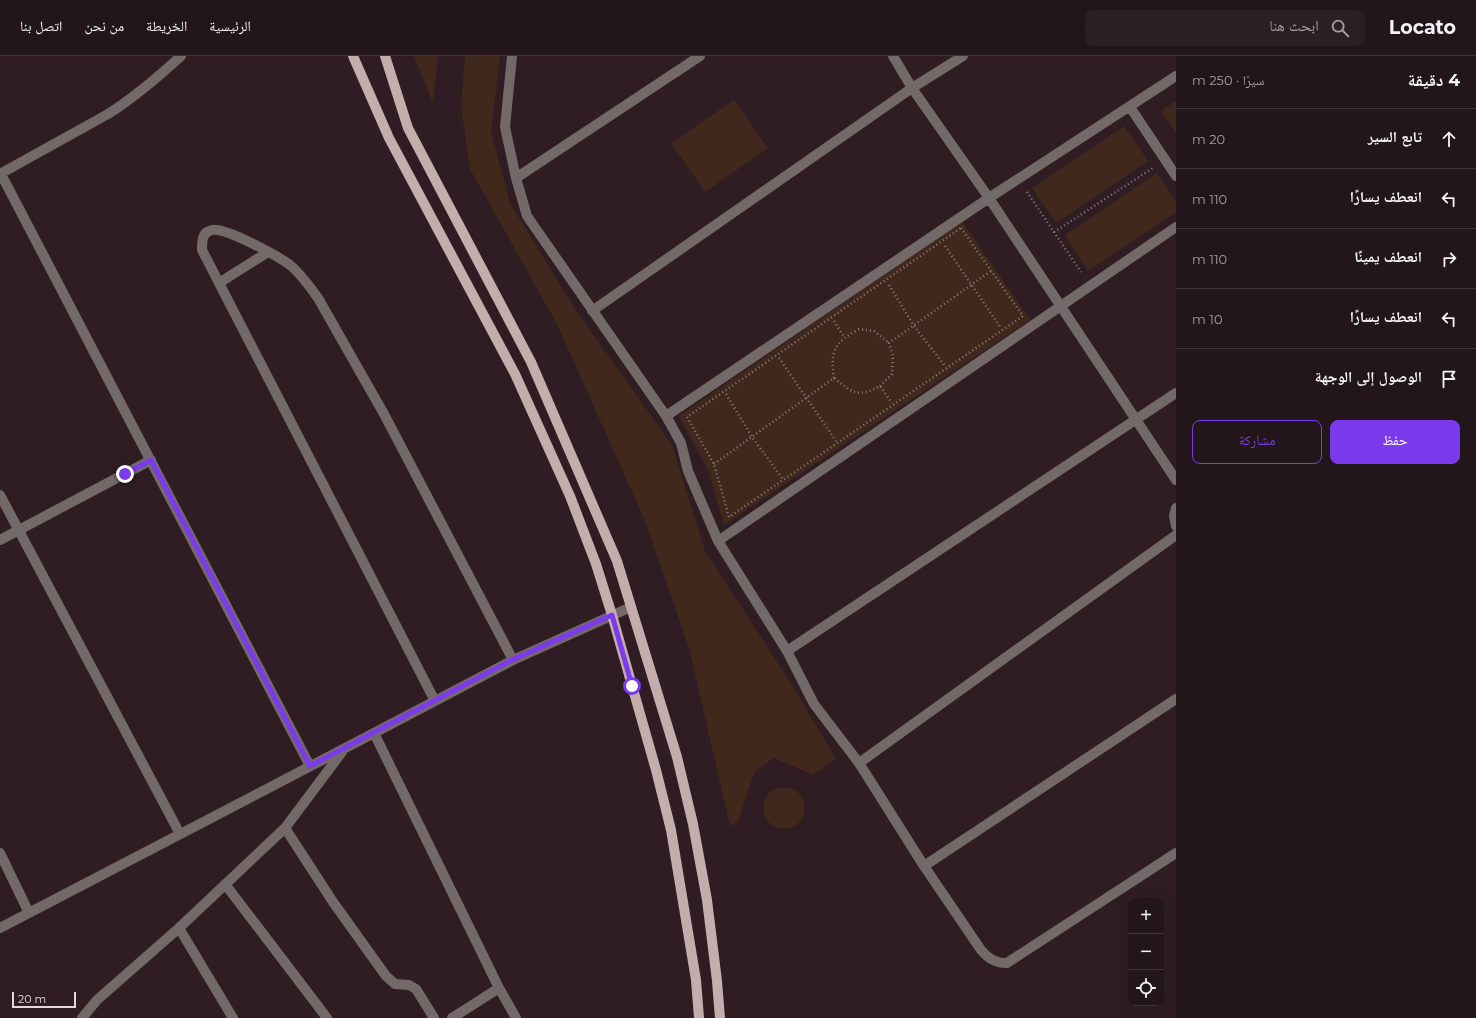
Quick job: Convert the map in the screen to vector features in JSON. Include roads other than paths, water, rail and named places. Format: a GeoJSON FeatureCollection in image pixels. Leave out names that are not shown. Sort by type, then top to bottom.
{"type":"FeatureCollection","features":[{"type":"Feature","properties":{"kind":"main road"},"geometry":{"type":"LineString","coordinates":[[353,56],[389,138],[515,374],[570,496],[596,564],[656,770],[671,830],[696,980],[699,1018]]}},
{"type":"Feature","properties":{"kind":"main road"},"geometry":{"type":"LineString","coordinates":[[385,56],[408,128],[531,362],[617,561],[677,757],[693,824],[707,900],[720,1018]]}},
{"type":"Feature","properties":{"kind":"street"},"geometry":{"type":"LineString","coordinates":[[180,56],[154,81],[124,104],[1,174],[310,766]]}},
{"type":"Feature","properties":{"kind":"street"},"geometry":{"type":"LineString","coordinates":[[512,56],[505,127],[516,178],[527,216],[666,416],[681,443],[688,471],[718,541],[787,651],[814,704],[859,763],[924,866],[981,950],[989,958],[998,963],[1007,963],[1176,853]]}},
{"type":"Feature","properties":{"kind":"street"},"geometry":{"type":"LineString","coordinates":[[516,178],[700,56]]}},
{"type":"Feature","properties":{"kind":"street"},"geometry":{"type":"LineString","coordinates":[[893,56],[912,88],[989,198],[1176,480]]}},
{"type":"Feature","properties":{"kind":"street"},"geometry":{"type":"LineString","coordinates":[[592,310],[912,88],[963,56]]}},
{"type":"Feature","properties":{"kind":"street"},"geometry":{"type":"LineString","coordinates":[[666,416],[989,198],[1176,76]]}},
{"type":"Feature","properties":{"kind":"street"},"geometry":{"type":"LineString","coordinates":[[1130,107],[1176,176]]}},
{"type":"Feature","properties":{"kind":"street"},"geometry":{"type":"LineString","coordinates":[[718,541],[1061,306],[1151,242],[1176,227]]}},
{"type":"Feature","properties":{"kind":"street"},"geometry":{"type":"LineString","coordinates":[[435,700],[202,250],[202,240],[206,233],[213,230],[224,231],[268,252],[290,265],[306,281],[318,298],[384,414],[512,660]]}},
{"type":"Feature","properties":{"kind":"street"},"geometry":{"type":"LineString","coordinates":[[219,283],[268,252]]}},
{"type":"Feature","properties":{"kind":"street"},"geometry":{"type":"LineString","coordinates":[[787,651],[1176,393]]}},
{"type":"Feature","properties":{"kind":"street"},"geometry":{"type":"LineString","coordinates":[[0,540],[151,460]]}},
{"type":"Feature","properties":{"kind":"street"},"geometry":{"type":"LineString","coordinates":[[0,495],[180,834]]}},
{"type":"Feature","properties":{"kind":"street"},"geometry":{"type":"LineString","coordinates":[[1176,508],[1174,516],[1176,526]]}},
{"type":"Feature","properties":{"kind":"street"},"geometry":{"type":"LineString","coordinates":[[859,763],[1176,535]]}},
{"type":"Feature","properties":{"kind":"street"},"geometry":{"type":"LineString","coordinates":[[0,928],[512,660],[631,607]]}},
{"type":"Feature","properties":{"kind":"street"},"geometry":{"type":"LineString","coordinates":[[924,866],[1176,699]]}},
{"type":"Feature","properties":{"kind":"street"},"geometry":{"type":"LineString","coordinates":[[374,733],[499,988],[516,1018]]}},
{"type":"Feature","properties":{"kind":"street"},"geometry":{"type":"LineString","coordinates":[[82,1018],[97,1000],[179,928],[285,828],[344,749]]}},
{"type":"Feature","properties":{"kind":"street"},"geometry":{"type":"LineString","coordinates":[[285,828],[333,902],[386,976],[396,984],[409,986],[416,989],[434,1018]]}},
{"type":"Feature","properties":{"kind":"street"},"geometry":{"type":"LineString","coordinates":[[0,852],[29,913]]}},
{"type":"Feature","properties":{"kind":"street"},"geometry":{"type":"LineString","coordinates":[[224,884],[327,1018]]}},
{"type":"Feature","properties":{"kind":"street"},"geometry":{"type":"LineString","coordinates":[[179,928],[233,1018]]}},
{"type":"Feature","properties":{"kind":"street"},"geometry":{"type":"LineString","coordinates":[[452,1018],[499,988]]}}]}
